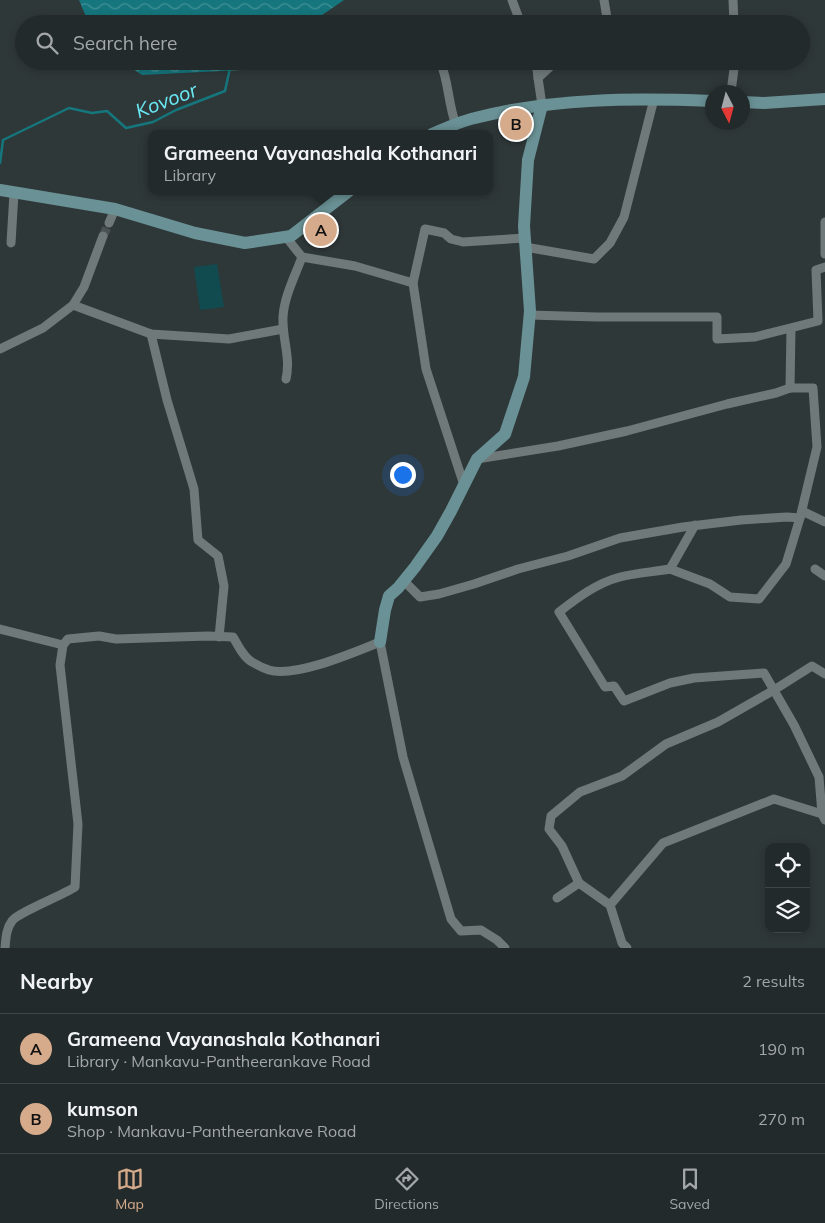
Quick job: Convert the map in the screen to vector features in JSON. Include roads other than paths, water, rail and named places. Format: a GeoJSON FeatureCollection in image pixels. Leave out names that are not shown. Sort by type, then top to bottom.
{"type":"FeatureCollection","features":[{"type":"Feature","properties":{"kind":"main road"},"geometry":{"type":"LineString","coordinates":[[443,130],[474,118],[542,105],[654,99],[705,101]]}},
{"type":"Feature","properties":{"kind":"main road"},"geometry":{"type":"LineString","coordinates":[[750,103],[764,104],[825,99]]}},
{"type":"Feature","properties":{"kind":"main road"},"geometry":{"type":"LineString","coordinates":[[380,642],[389,596],[404,581],[437,536],[477,459],[505,434],[524,377],[530,315],[524,226],[528,160],[542,105]]}},
{"type":"Feature","properties":{"kind":"main road"},"geometry":{"type":"LineString","coordinates":[[8,192],[115,209],[195,233],[245,243],[291,236],[344,195]]}},
{"type":"Feature","properties":{"kind":"street"},"geometry":{"type":"LineString","coordinates":[[512,0],[518,15]]}},
{"type":"Feature","properties":{"kind":"street"},"geometry":{"type":"LineString","coordinates":[[604,0],[606,15]]}},
{"type":"Feature","properties":{"kind":"street"},"geometry":{"type":"LineString","coordinates":[[733,0],[734,15]]}},
{"type":"Feature","properties":{"kind":"street"},"geometry":{"type":"LineString","coordinates":[[443,70],[450,111],[456,125]]}},
{"type":"Feature","properties":{"kind":"street"},"geometry":{"type":"LineString","coordinates":[[537,70],[542,105]]}},
{"type":"Feature","properties":{"kind":"street"},"geometry":{"type":"LineString","coordinates":[[538,78],[547,70]]}},
{"type":"Feature","properties":{"kind":"street"},"geometry":{"type":"LineString","coordinates":[[732,85],[733,70]]}},
{"type":"Feature","properties":{"kind":"street"},"geometry":{"type":"LineString","coordinates":[[464,485],[426,369],[413,283],[425,229],[463,242],[525,242],[594,259],[610,243],[624,217],[654,99]]}},
{"type":"Feature","properties":{"kind":"street"},"geometry":{"type":"LineString","coordinates":[[8,192],[11,243]]}},
{"type":"Feature","properties":{"kind":"street"},"geometry":{"type":"LineString","coordinates":[[109,222],[115,209]]}},
{"type":"Feature","properties":{"kind":"street"},"geometry":{"type":"LineString","coordinates":[[825,222],[825,254]]}},
{"type":"Feature","properties":{"kind":"street"},"geometry":{"type":"LineString","coordinates":[[0,349],[42,328],[73,305],[84,287],[103,236]]}},
{"type":"Feature","properties":{"kind":"street"},"geometry":{"type":"LineString","coordinates":[[286,237],[302,257],[355,266],[413,283]]}},
{"type":"Feature","properties":{"kind":"street"},"geometry":{"type":"LineString","coordinates":[[286,379],[289,370],[283,329],[285,306],[302,257]]}},
{"type":"Feature","properties":{"kind":"street"},"geometry":{"type":"LineString","coordinates":[[530,315],[717,317],[717,339],[755,337],[818,321],[816,270],[825,267]]}},
{"type":"Feature","properties":{"kind":"street"},"geometry":{"type":"LineString","coordinates":[[73,305],[151,334],[230,340],[283,329]]}},
{"type":"Feature","properties":{"kind":"street"},"geometry":{"type":"LineString","coordinates":[[790,328],[790,388]]}},
{"type":"Feature","properties":{"kind":"street"},"geometry":{"type":"LineString","coordinates":[[151,334],[167,400],[194,489],[198,540],[218,556],[224,586],[219,637]]}},
{"type":"Feature","properties":{"kind":"street"},"geometry":{"type":"LineString","coordinates":[[477,459],[558,446],[627,431],[727,404],[776,394],[790,388],[813,388],[821,439],[817,447],[801,515],[786,564],[759,599],[730,597],[710,584],[670,569],[620,577],[604,583],[578,597],[559,612],[605,687],[614,686],[624,701],[670,683],[694,678],[764,673],[794,725],[819,776],[823,817],[774,800],[663,843],[610,905]]}},
{"type":"Feature","properties":{"kind":"street"},"geometry":{"type":"LineString","coordinates":[[404,581],[420,597],[439,594],[518,569],[568,556],[620,538],[694,525],[801,515],[825,522]]}},
{"type":"Feature","properties":{"kind":"street"},"geometry":{"type":"LineString","coordinates":[[670,569],[694,525]]}},
{"type":"Feature","properties":{"kind":"street"},"geometry":{"type":"LineString","coordinates":[[815,569],[825,576]]}},
{"type":"Feature","properties":{"kind":"street"},"geometry":{"type":"LineString","coordinates":[[0,629],[63,645]]}},
{"type":"Feature","properties":{"kind":"street"},"geometry":{"type":"LineString","coordinates":[[5,948],[6,932],[12,919],[75,887],[78,824],[60,665],[63,645],[68,639],[99,636],[116,639],[233,638],[250,661],[271,670],[290,670],[311,666],[334,660],[380,642],[403,756],[451,919],[461,931],[481,930],[497,940],[505,948]]}},
{"type":"Feature","properties":{"kind":"street"},"geometry":{"type":"LineString","coordinates":[[627,948],[622,943],[610,905],[579,882],[562,846],[549,829],[551,816],[580,792],[622,776],[666,744],[718,722],[812,666],[825,674]]}},
{"type":"Feature","properties":{"kind":"street"},"geometry":{"type":"LineString","coordinates":[[557,898],[579,882]]}},
{"type":"Feature","properties":{"kind":"water"},"geometry":{"type":"Polygon","coordinates":[[[79,0],[344,0],[322,15],[85,15],[79,0]]]}},
{"type":"Feature","properties":{"kind":"water"},"geometry":{"type":"Polygon","coordinates":[[[134,70],[242,70],[142,75],[134,70]]]}},
{"type":"Feature","properties":{"kind":"waterway","name":"Kovoor"},"geometry":{"type":"LineString","coordinates":[[0,163],[3,140],[69,108],[92,113],[107,111],[126,128],[153,122],[176,110],[225,91],[230,70]]}},
{"type":"Feature","properties":{"kind":"tunnel"},"geometry":{"type":"LineString","coordinates":[[103,236],[109,223]]}},
{"type":"Feature","properties":{"kind":"place","name":"kumson"},"geometry":{"type":"Point","coordinates":[516,124]}},
{"type":"Feature","properties":{"kind":"place","name":"Grameena Vayanashala Kothanari"},"geometry":{"type":"Point","coordinates":[321,230]}}]}
